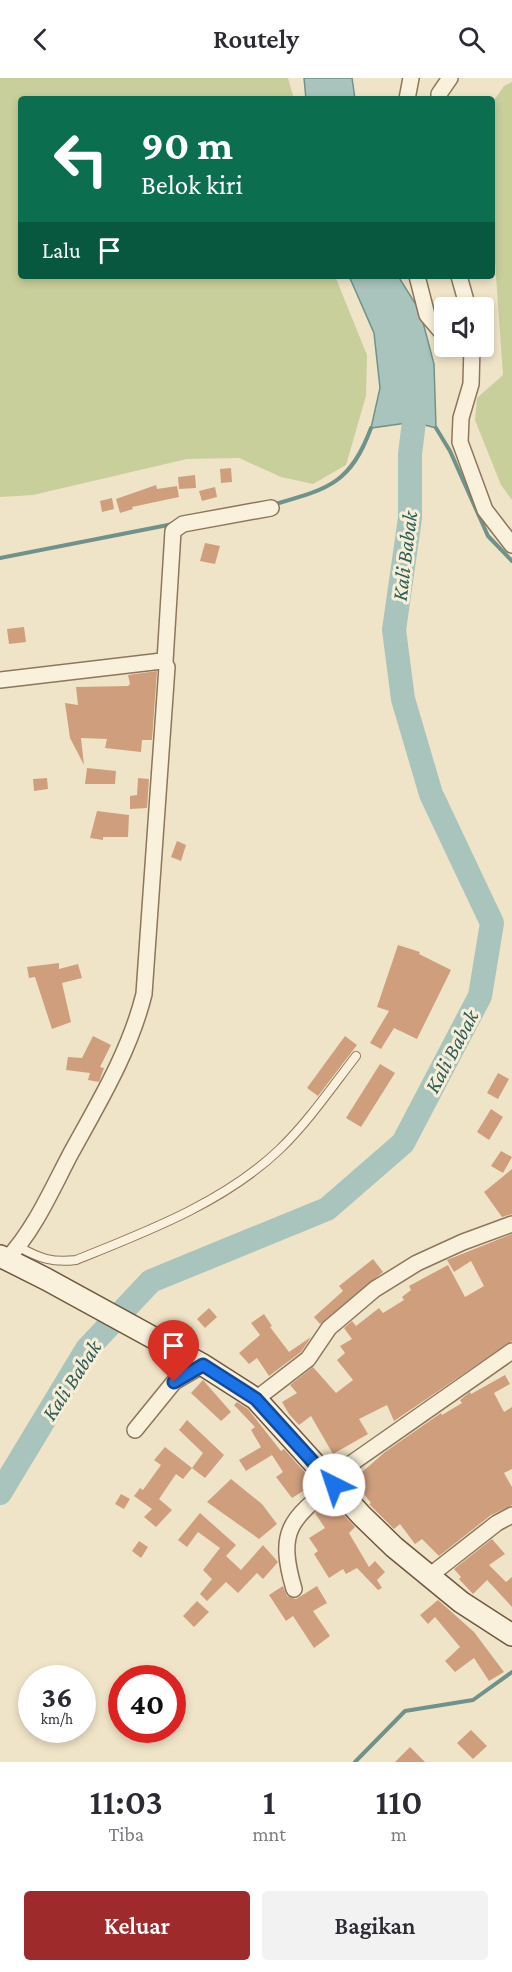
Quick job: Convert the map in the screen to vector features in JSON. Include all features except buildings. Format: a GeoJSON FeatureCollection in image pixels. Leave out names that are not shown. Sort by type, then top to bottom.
{"type":"FeatureCollection","features":[{"type":"Feature","properties":{"kind":"street"},"geometry":{"type":"LineString","coordinates":[[408,96],[411,78]]}},
{"type":"Feature","properties":{"kind":"street"},"geometry":{"type":"LineString","coordinates":[[439,96],[450,78]]}},
{"type":"Feature","properties":{"kind":"street"},"geometry":{"type":"LineString","coordinates":[[418,279],[427,315],[434,323]]}},
{"type":"Feature","properties":{"kind":"street"},"geometry":{"type":"LineString","coordinates":[[460,279],[465,297]]}},
{"type":"Feature","properties":{"kind":"street"},"geometry":{"type":"LineString","coordinates":[[469,357],[471,384],[461,418],[460,442],[485,510],[512,545]]}},
{"type":"Feature","properties":{"kind":"street"},"geometry":{"type":"LineString","coordinates":[[271,508],[179,525],[173,531],[165,661],[167,667],[144,994],[128,1045],[9,1254],[46,1279],[203,1365],[256,1399],[362,1515],[428,1576],[483,1617],[512,1635]]}},
{"type":"Feature","properties":{"kind":"street"},"geometry":{"type":"LineString","coordinates":[[0,680],[165,661]]}},
{"type":"Feature","properties":{"kind":"street"},"geometry":{"type":"LineString","coordinates":[[256,1399],[308,1359],[329,1328],[375,1289],[417,1263],[463,1242],[512,1224]]}},
{"type":"Feature","properties":{"kind":"street"},"geometry":{"type":"LineString","coordinates":[[294,1589],[288,1568],[287,1548],[291,1524],[298,1515],[332,1482],[512,1351]]}},
{"type":"Feature","properties":{"kind":"street"},"geometry":{"type":"LineString","coordinates":[[135,1430],[174,1382],[203,1365]]}},
{"type":"Feature","properties":{"kind":"street"},"geometry":{"type":"LineString","coordinates":[[428,1576],[497,1523],[512,1515]]}},
{"type":"Feature","properties":{"kind":"lane"},"geometry":{"type":"LineString","coordinates":[[9,1254],[57,1262],[76,1260],[207,1201],[247,1176],[281,1148],[356,1056]]}},
{"type":"Feature","properties":{"kind":"green space"},"geometry":{"type":"Polygon","coordinates":[[[0,78],[288,78],[293,96],[18,96],[18,279],[336,279],[367,355],[366,396],[346,465],[313,484],[281,477],[239,458],[187,459],[33,495],[0,497],[0,78]]]}},
{"type":"Feature","properties":{"kind":"green space"},"geometry":{"type":"Polygon","coordinates":[[[512,82],[512,500],[501,485],[475,420],[477,398],[503,375],[495,262],[495,99],[504,86],[512,82]]]}},
{"type":"Feature","properties":{"kind":"water"},"geometry":{"type":"Polygon","coordinates":[[[304,78],[352,78],[355,96],[306,96],[304,78]]]}},
{"type":"Feature","properties":{"kind":"water"},"geometry":{"type":"Polygon","coordinates":[[[350,279],[400,279],[420,311],[434,364],[436,428],[414,422],[371,428],[380,388],[374,333],[350,279]]]}},
{"type":"Feature","properties":{"kind":"waterway","name":"Kali Babak"},"geometry":{"type":"LineString","coordinates":[[0,1493],[87,1349],[151,1281],[327,1209],[403,1143],[480,996],[492,923],[431,794],[403,699],[394,630],[410,518],[410,454],[414,422]]}},
{"type":"Feature","properties":{"kind":"waterway"},"geometry":{"type":"LineString","coordinates":[[272,505],[322,489],[334,482],[354,462],[371,428]]}},
{"type":"Feature","properties":{"kind":"waterway"},"geometry":{"type":"LineString","coordinates":[[436,428],[450,451],[488,536],[512,561]]}},
{"type":"Feature","properties":{"kind":"waterway"},"geometry":{"type":"LineString","coordinates":[[0,558],[173,524]]}},
{"type":"Feature","properties":{"kind":"waterway"},"geometry":{"type":"LineString","coordinates":[[355,1762],[405,1711],[473,1700],[512,1672]]}},
{"type":"Feature","properties":{"kind":"route"},"geometry":{"type":"LineString","coordinates":[[174,1382],[187,1372],[203,1365],[230,1380],[256,1399],[334,1485]]}}]}
